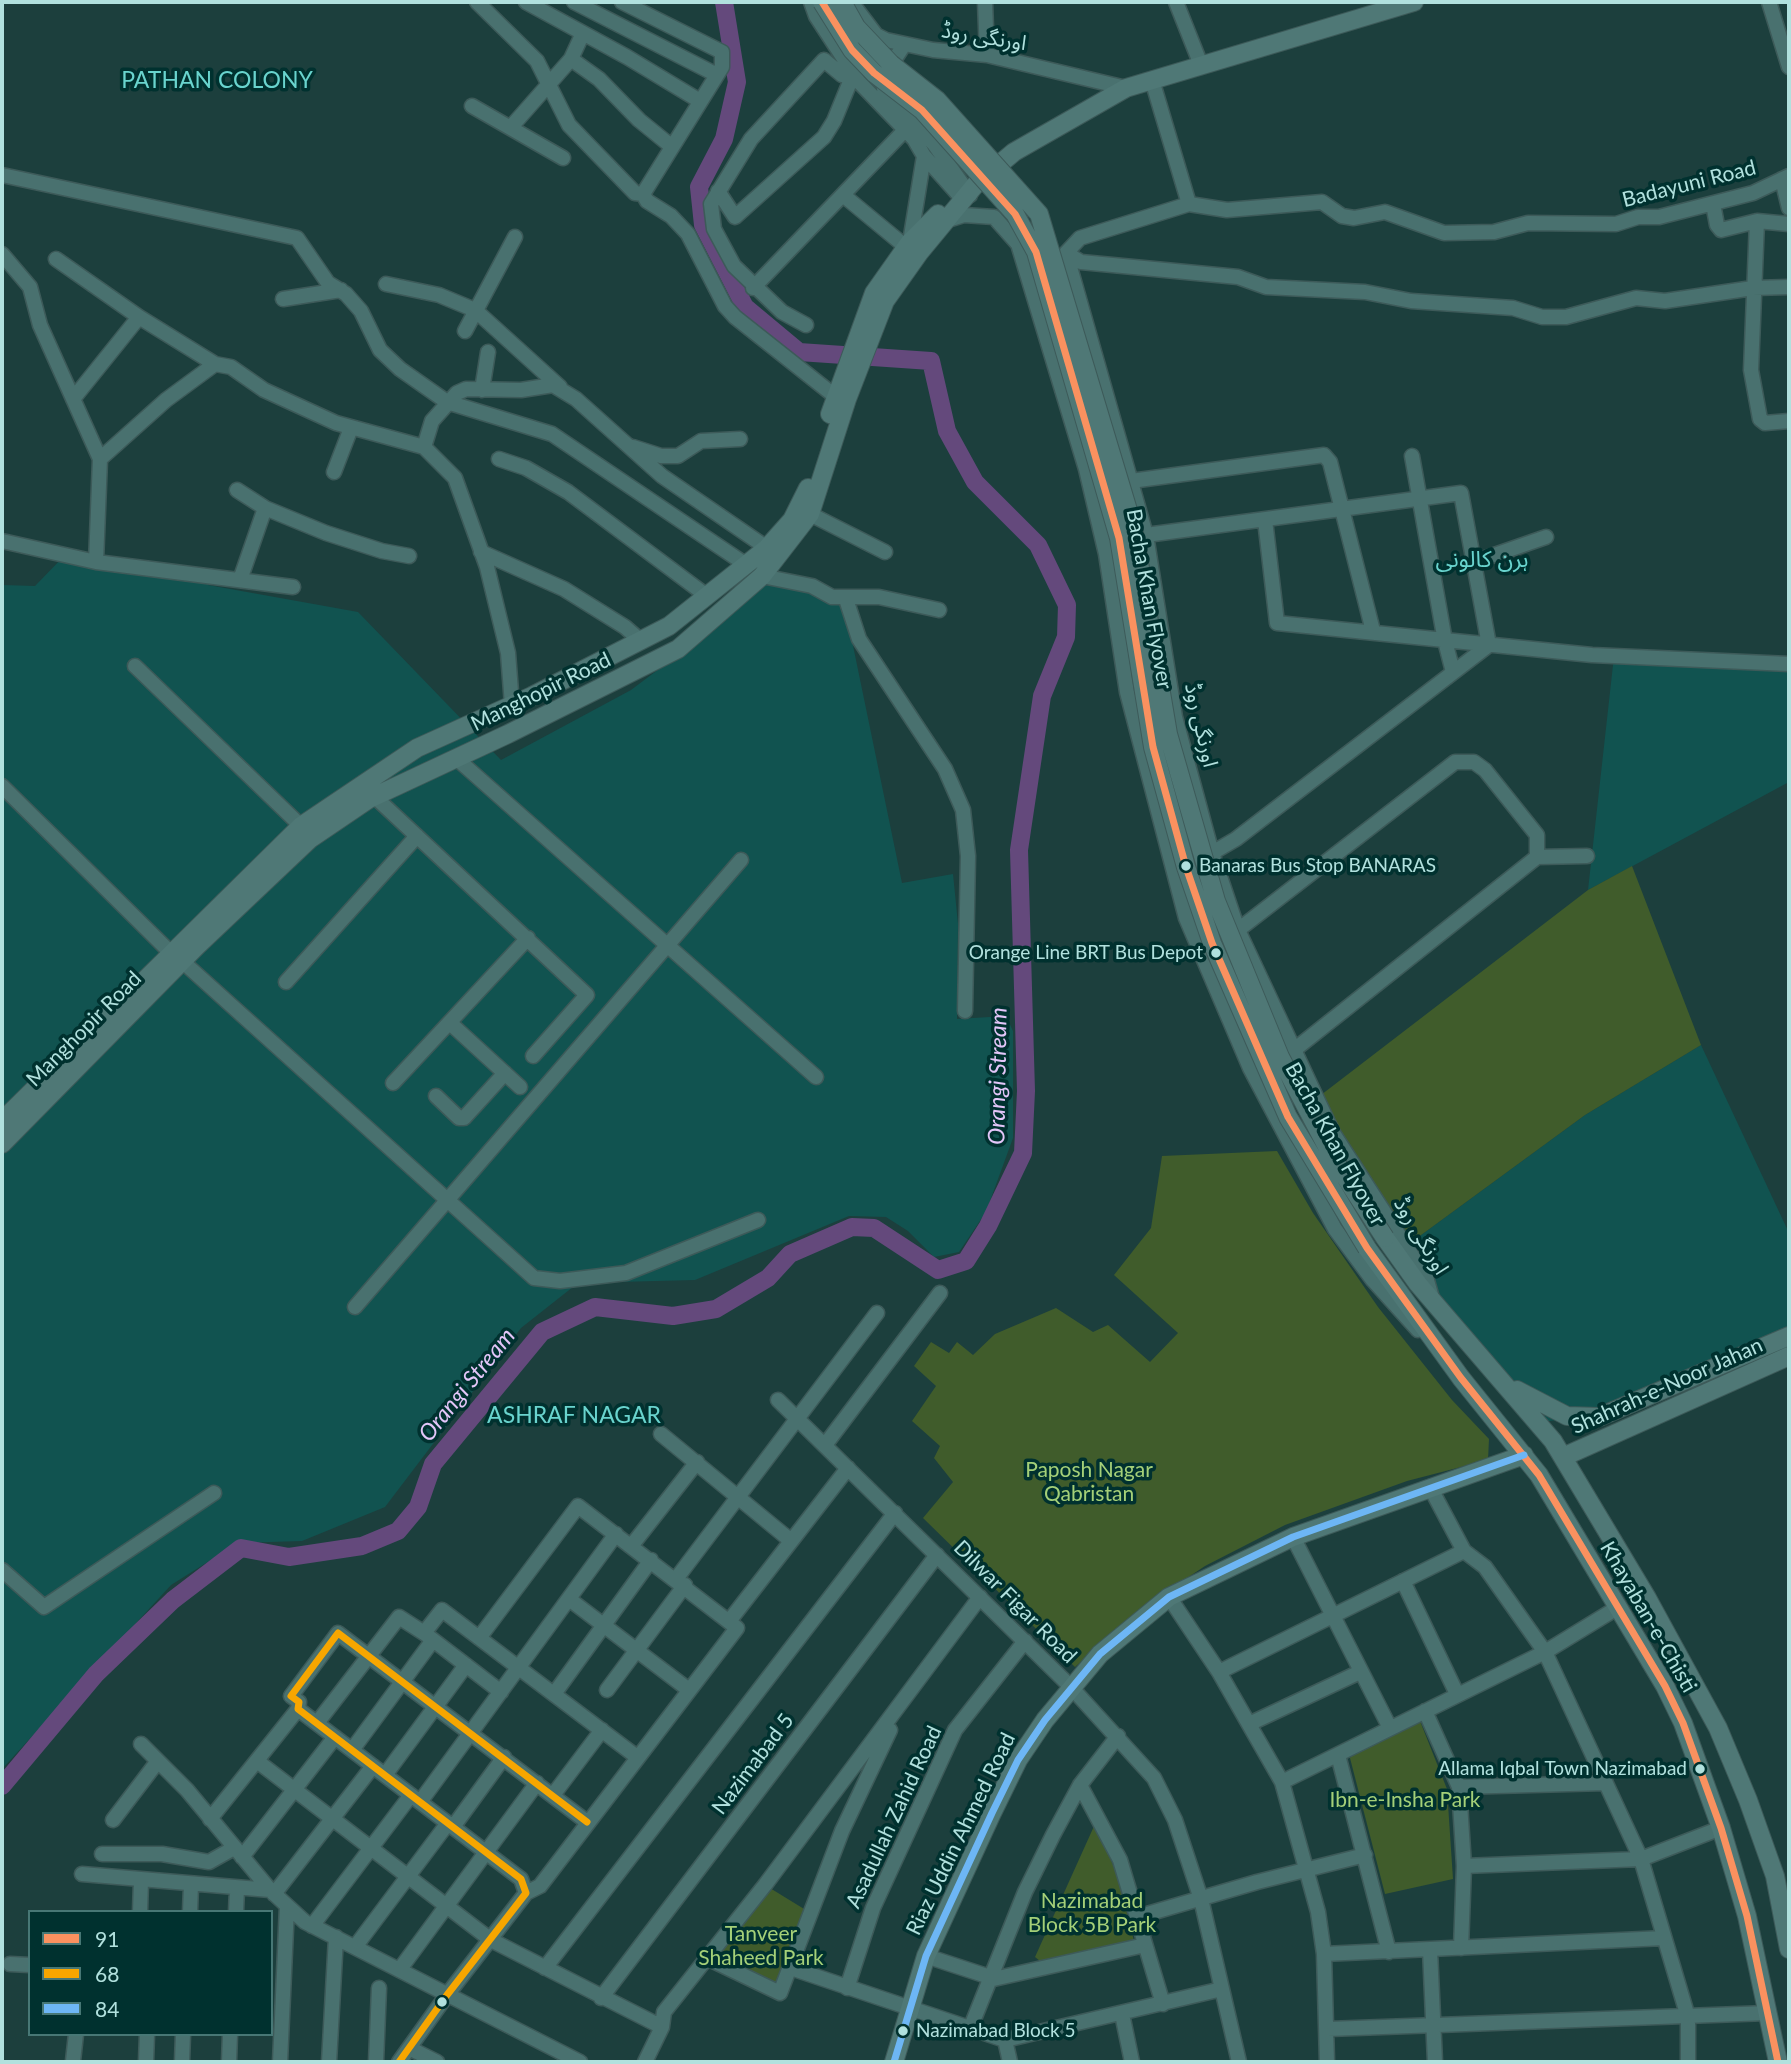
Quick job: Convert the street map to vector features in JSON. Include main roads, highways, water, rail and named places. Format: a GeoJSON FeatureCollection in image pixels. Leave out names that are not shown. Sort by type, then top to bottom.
{"type":"FeatureCollection","features":[{"type":"Feature","properties":{"kind":"main road","name":"Bacha Khan Flyover"},"geometry":{"type":"LineString","coordinates":[[822,2],[852,50],[874,73],[922,110],[1015,214],[1036,252],[1119,538],[1153,747],[1186,867],[1212,943],[1288,1117],[1367,1248]]}},
{"type":"Feature","properties":{"kind":"main road","name":"Bacha Khan Flyover"},"geometry":{"type":"LineString","coordinates":[[842,2],[856,27],[891,64],[937,100],[1039,214],[1133,527],[1168,734],[1216,901],[1280,1057],[1333,1158],[1385,1238]]}},
{"type":"Feature","properties":{"kind":"main road","name":"Manghopir Road"},"geometry":{"type":"LineString","coordinates":[[2,1144],[301,826],[417,748],[512,705],[669,626],[767,548],[801,504],[880,297],[908,245],[1014,152],[1126,88],[1414,2]]}},
{"type":"Feature","properties":{"kind":"main road","name":"Manghopir Road"},"geometry":{"type":"LineString","coordinates":[[880,297],[901,276],[967,192]]}},
{"type":"Feature","properties":{"kind":"main road","name":"Manghopir Road"},"geometry":{"type":"LineString","coordinates":[[2,1122],[289,856],[374,796],[678,649],[762,576],[810,514],[840,396]]}},
{"type":"Feature","properties":{"kind":"main road"},"geometry":{"type":"LineString","coordinates":[[509,733],[507,716],[512,705]]}},
{"type":"Feature","properties":{"kind":"main road"},"geometry":{"type":"LineString","coordinates":[[489,714],[509,733]]}},
{"type":"Feature","properties":{"kind":"main road","name":"Khayaban-e-Chisti"},"geometry":{"type":"LineString","coordinates":[[1385,1238],[1406,1269],[1500,1378],[1563,1457],[1647,1598],[1718,1728],[1775,1876],[1789,1949]]}},
{"type":"Feature","properties":{"kind":"main road","name":"Khayaban-e-Chisti"},"geometry":{"type":"LineString","coordinates":[[1367,1248],[1461,1378],[1524,1455],[1665,1686],[1683,1723],[1721,1828],[1747,1916],[1778,2062]]}},
{"type":"Feature","properties":{"kind":"main road","name":"Shahrah-e-Noor Jahan"},"geometry":{"type":"LineString","coordinates":[[1500,1378],[1560,1413],[1579,1418],[1599,1417],[1789,1336]]}},
{"type":"Feature","properties":{"kind":"main road","name":"Shahrah-e-Noor Jahan"},"geometry":{"type":"LineString","coordinates":[[1563,1457],[1789,1356]]}},
{"type":"Feature","properties":{"kind":"main road","name":"Riaz Uddin Ahmed Road"},"geometry":{"type":"LineString","coordinates":[[894,2062],[926,1956],[1018,1760],[1070,1686],[1100,1654],[1168,1597],[1293,1537],[1524,1455]]}},
{"type":"Feature","properties":{"kind":"waterway","name":"Orangi Stream"},"geometry":{"type":"LineString","coordinates":[[2,1786],[96,1674],[173,1600],[241,1548],[289,1557],[362,1546],[398,1531],[418,1507],[433,1464],[542,1332],[595,1307],[673,1316],[716,1309],[768,1278],[790,1254],[852,1227],[874,1228],[938,1270],[966,1261],[988,1226],[1023,1153],[1026,1091],[1019,850],[1042,696],[1066,637],[1067,605],[1038,545],[975,482],[947,431],[931,361],[799,352],[745,307],[703,225],[699,187],[724,139],[737,82],[724,2]]}},
{"type":"Feature","properties":{"kind":"place","name":"Banaras Bus Stop BANARAS"},"geometry":{"type":"Point","coordinates":[1186,866]}},
{"type":"Feature","properties":{"kind":"place","name":"Orange Line BRT Bus Depot"},"geometry":{"type":"Point","coordinates":[1216,953]}},
{"type":"Feature","properties":{"kind":"place","name":"Allama Iqbal Town Nazimabad"},"geometry":{"type":"Point","coordinates":[1700,1769]}},
{"type":"Feature","properties":{"kind":"place","name":"Nazimabad Block 5"},"geometry":{"type":"Point","coordinates":[903,2031]}},
{"type":"Feature","properties":{"kind":"district","name":"PATHAN COLONY"},"geometry":{"type":"Point","coordinates":[217,81]}},
{"type":"Feature","properties":{"kind":"district","name":"ہرن کالونی"},"geometry":{"type":"Point","coordinates":[1482,560]}},
{"type":"Feature","properties":{"kind":"district","name":"ASHRAF NAGAR"},"geometry":{"type":"Point","coordinates":[574,1416]}},
{"type":"Feature","properties":{"kind":"park label","name":"Paposh Nagar Qabristan"},"geometry":{"type":"Point","coordinates":[1089,1482]}},
{"type":"Feature","properties":{"kind":"park label","name":"Ibn-e-Insha Park"},"geometry":{"type":"Point","coordinates":[1405,1800]}},
{"type":"Feature","properties":{"kind":"park label","name":"Nazimabad Block 5B Park"},"geometry":{"type":"Point","coordinates":[1092,1913]}},
{"type":"Feature","properties":{"kind":"park label","name":"Tanveer Shaheed Park"},"geometry":{"type":"Point","coordinates":[761,1946]}}]}
